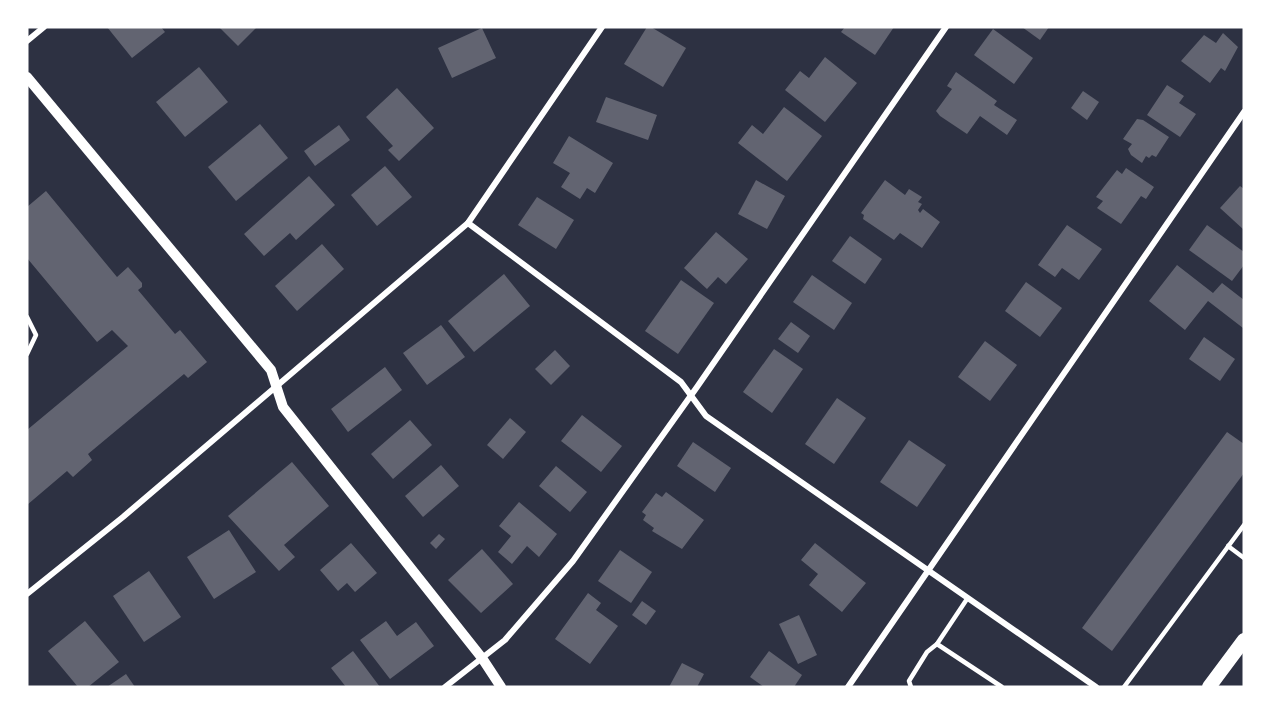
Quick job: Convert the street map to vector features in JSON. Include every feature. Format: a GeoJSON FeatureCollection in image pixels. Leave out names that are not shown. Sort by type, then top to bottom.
{"type":"FeatureCollection","features":[{"type":"Feature","properties":{"kind":"main road"},"geometry":{"type":"LineString","coordinates":[[1209,687],[1244,640]]}},
{"type":"Feature","properties":{"kind":"street"},"geometry":{"type":"LineString","coordinates":[[27,41],[44,27]]}},
{"type":"Feature","properties":{"kind":"street"},"geometry":{"type":"LineString","coordinates":[[27,594],[123,517],[468,223],[602,27]]}},
{"type":"Feature","properties":{"kind":"street"},"geometry":{"type":"LineString","coordinates":[[445,687],[482,658],[526,618],[573,561],[691,397],[946,27]]}},
{"type":"Feature","properties":{"kind":"street"},"geometry":{"type":"LineString","coordinates":[[27,77],[271,370],[283,407],[482,658],[501,687]]}},
{"type":"Feature","properties":{"kind":"street"},"geometry":{"type":"LineString","coordinates":[[849,687],[1244,112]]}},
{"type":"Feature","properties":{"kind":"street"},"geometry":{"type":"LineString","coordinates":[[468,223],[680,381],[705,416],[1096,687]]}},
{"type":"Feature","properties":{"kind":"lane"},"geometry":{"type":"LineString","coordinates":[[27,317],[36,335],[27,354]]}},
{"type":"Feature","properties":{"kind":"lane"},"geometry":{"type":"LineString","coordinates":[[1124,687],[1244,525]]}},
{"type":"Feature","properties":{"kind":"lane"},"geometry":{"type":"LineString","coordinates":[[1228,546],[1244,558]]}},
{"type":"Feature","properties":{"kind":"lane"},"geometry":{"type":"LineString","coordinates":[[911,687],[909,681],[913,672],[927,652],[937,644],[967,599]]}},
{"type":"Feature","properties":{"kind":"lane"},"geometry":{"type":"LineString","coordinates":[[937,644],[1002,687]]}},
{"type":"Feature","properties":{"kind":"building"},"geometry":{"type":"Polygon","coordinates":[[[107,27],[161,27],[165,32],[132,58],[107,27]]]}},
{"type":"Feature","properties":{"kind":"building"},"geometry":{"type":"Polygon","coordinates":[[[219,27],[257,27],[238,46],[219,27]]]}},
{"type":"Feature","properties":{"kind":"building"},"geometry":{"type":"Polygon","coordinates":[[[647,27],[651,27],[686,48],[663,87],[624,64],[647,27]]]}},
{"type":"Feature","properties":{"kind":"building"},"geometry":{"type":"Polygon","coordinates":[[[845,27],[894,27],[875,55],[841,32],[845,27]]]}},
{"type":"Feature","properties":{"kind":"building"},"geometry":{"type":"Polygon","coordinates":[[[1022,27],[1049,27],[1040,40],[1022,27]]]}},
{"type":"Feature","properties":{"kind":"building"},"geometry":{"type":"Polygon","coordinates":[[[482,28],[496,58],[452,78],[438,48],[482,28]]]}},
{"type":"Feature","properties":{"kind":"building"},"geometry":{"type":"Polygon","coordinates":[[[993,29],[1033,58],[1014,84],[974,55],[993,29]]]}},
{"type":"Feature","properties":{"kind":"building"},"geometry":{"type":"Polygon","coordinates":[[[1223,33],[1238,47],[1225,71],[1221,68],[1210,83],[1181,61],[1204,35],[1216,43],[1223,33]]]}},
{"type":"Feature","properties":{"kind":"building"},"geometry":{"type":"Polygon","coordinates":[[[825,57],[857,83],[825,122],[785,90],[800,71],[809,78],[825,57]]]}},
{"type":"Feature","properties":{"kind":"building"},"geometry":{"type":"Polygon","coordinates":[[[199,67],[228,102],[185,137],[156,102],[199,67]]]}},
{"type":"Feature","properties":{"kind":"building"},"geometry":{"type":"Polygon","coordinates":[[[956,72],[997,101],[994,105],[1017,120],[1007,135],[980,116],[967,134],[940,116],[936,111],[952,89],[947,86],[956,72]]]}},
{"type":"Feature","properties":{"kind":"building"},"geometry":{"type":"Polygon","coordinates":[[[1167,85],[1184,96],[1179,103],[1196,114],[1180,137],[1147,115],[1167,85]]]}},
{"type":"Feature","properties":{"kind":"building"},"geometry":{"type":"Polygon","coordinates":[[[397,88],[434,128],[399,161],[388,150],[393,146],[366,117],[397,88]]]}},
{"type":"Feature","properties":{"kind":"building"},"geometry":{"type":"Polygon","coordinates":[[[1083,91],[1099,102],[1087,120],[1071,108],[1083,91]]]}},
{"type":"Feature","properties":{"kind":"building"},"geometry":{"type":"Polygon","coordinates":[[[606,97],[657,115],[648,140],[596,122],[606,97]]]}},
{"type":"Feature","properties":{"kind":"building"},"geometry":{"type":"Polygon","coordinates":[[[784,107],[822,136],[787,181],[738,143],[752,125],[763,134],[784,107]]]}},
{"type":"Feature","properties":{"kind":"building"},"geometry":{"type":"Polygon","coordinates":[[[1137,119],[1143,120],[1169,137],[1156,157],[1146,156],[1142,163],[1131,155],[1128,149],[1132,144],[1123,139],[1137,119]]]}},
{"type":"Feature","properties":{"kind":"building"},"geometry":{"type":"Polygon","coordinates":[[[260,124],[288,158],[236,201],[208,167],[260,124]]]}},
{"type":"Feature","properties":{"kind":"building"},"geometry":{"type":"Polygon","coordinates":[[[339,125],[350,140],[315,166],[304,151],[339,125]]]}},
{"type":"Feature","properties":{"kind":"building"},"geometry":{"type":"Polygon","coordinates":[[[569,136],[613,163],[595,193],[587,188],[580,199],[561,187],[570,173],[553,163],[569,136]]]}},
{"type":"Feature","properties":{"kind":"building"},"geometry":{"type":"Polygon","coordinates":[[[385,166],[412,197],[377,226],[351,195],[385,166]]]}},
{"type":"Feature","properties":{"kind":"building"},"geometry":{"type":"Polygon","coordinates":[[[1126,168],[1154,187],[1146,199],[1141,196],[1121,224],[1097,208],[1103,201],[1096,197],[1117,170],[1122,174],[1126,168]]]}},
{"type":"Feature","properties":{"kind":"building"},"geometry":{"type":"Polygon","coordinates":[[[309,176],[335,205],[296,240],[290,233],[264,256],[244,234],[309,176]]]}},
{"type":"Feature","properties":{"kind":"building"},"geometry":{"type":"Polygon","coordinates":[[[756,180],[785,196],[767,229],[738,214],[756,180]]]}},
{"type":"Feature","properties":{"kind":"building"},"geometry":{"type":"Polygon","coordinates":[[[885,180],[905,195],[909,189],[922,197],[918,202],[922,204],[918,210],[920,213],[923,209],[940,222],[922,248],[900,233],[894,240],[863,219],[864,215],[861,213],[885,180]]]}},
{"type":"Feature","properties":{"kind":"building"},"geometry":{"type":"Polygon","coordinates":[[[1240,186],[1244,189],[1244,230],[1220,208],[1240,186]]]}},
{"type":"Feature","properties":{"kind":"building"},"geometry":{"type":"Polygon","coordinates":[[[46,191],[117,277],[128,267],[142,283],[142,287],[138,290],[175,334],[180,330],[207,362],[188,378],[184,374],[88,454],[92,460],[73,477],[67,471],[27,505],[27,430],[128,346],[112,330],[97,342],[27,258],[27,207],[46,191]]]}},
{"type":"Feature","properties":{"kind":"building"},"geometry":{"type":"Polygon","coordinates":[[[537,197],[574,220],[556,249],[518,225],[537,197]]]}},
{"type":"Feature","properties":{"kind":"building"},"geometry":{"type":"Polygon","coordinates":[[[1067,225],[1102,249],[1079,280],[1062,268],[1055,277],[1038,265],[1067,225]]]}},
{"type":"Feature","properties":{"kind":"building"},"geometry":{"type":"Polygon","coordinates":[[[1207,225],[1244,252],[1244,265],[1232,281],[1189,250],[1207,225]]]}},
{"type":"Feature","properties":{"kind":"building"},"geometry":{"type":"Polygon","coordinates":[[[716,232],[748,259],[726,284],[718,277],[707,289],[684,268],[716,232]]]}},
{"type":"Feature","properties":{"kind":"building"},"geometry":{"type":"Polygon","coordinates":[[[850,236],[882,259],[865,284],[832,261],[850,236]]]}},
{"type":"Feature","properties":{"kind":"building"},"geometry":{"type":"Polygon","coordinates":[[[322,244],[344,269],[297,311],[275,286],[322,244]]]}},
{"type":"Feature","properties":{"kind":"building"},"geometry":{"type":"Polygon","coordinates":[[[1177,265],[1213,293],[1222,283],[1244,300],[1243,328],[1208,301],[1185,330],[1149,301],[1177,265]]]}},
{"type":"Feature","properties":{"kind":"building"},"geometry":{"type":"Polygon","coordinates":[[[504,274],[530,306],[474,352],[448,321],[504,274]]]}},
{"type":"Feature","properties":{"kind":"building"},"geometry":{"type":"Polygon","coordinates":[[[812,275],[852,303],[834,330],[793,302],[812,275]]]}},
{"type":"Feature","properties":{"kind":"building"},"geometry":{"type":"Polygon","coordinates":[[[681,280],[714,303],[678,354],[645,331],[681,280]]]}},
{"type":"Feature","properties":{"kind":"building"},"geometry":{"type":"Polygon","coordinates":[[[1026,282],[1062,308],[1040,337],[1005,311],[1026,282]]]}},
{"type":"Feature","properties":{"kind":"building"},"geometry":{"type":"Polygon","coordinates":[[[791,322],[810,336],[798,353],[778,339],[791,322]]]}},
{"type":"Feature","properties":{"kind":"building"},"geometry":{"type":"Polygon","coordinates":[[[441,325],[465,357],[427,385],[403,353],[441,325]]]}},
{"type":"Feature","properties":{"kind":"building"},"geometry":{"type":"Polygon","coordinates":[[[1204,337],[1235,359],[1220,381],[1189,359],[1204,337]]]}},
{"type":"Feature","properties":{"kind":"building"},"geometry":{"type":"Polygon","coordinates":[[[985,341],[1017,365],[990,401],[958,377],[985,341]]]}},
{"type":"Feature","properties":{"kind":"building"},"geometry":{"type":"Polygon","coordinates":[[[774,349],[803,369],[772,413],[743,392],[774,349]]]}},
{"type":"Feature","properties":{"kind":"building"},"geometry":{"type":"Polygon","coordinates":[[[555,350],[570,366],[551,385],[535,369],[555,350]]]}},
{"type":"Feature","properties":{"kind":"building"},"geometry":{"type":"Polygon","coordinates":[[[385,367],[402,390],[348,432],[331,409],[385,367]]]}},
{"type":"Feature","properties":{"kind":"building"},"geometry":{"type":"Polygon","coordinates":[[[837,398],[866,418],[834,464],[805,444],[837,398]]]}},
{"type":"Feature","properties":{"kind":"building"},"geometry":{"type":"Polygon","coordinates":[[[582,415],[622,446],[601,472],[561,441],[582,415]]]}},
{"type":"Feature","properties":{"kind":"building"},"geometry":{"type":"Polygon","coordinates":[[[510,418],[526,432],[503,459],[487,445],[510,418]]]}},
{"type":"Feature","properties":{"kind":"building"},"geometry":{"type":"Polygon","coordinates":[[[410,420],[432,445],[393,479],[371,454],[410,420]]]}},
{"type":"Feature","properties":{"kind":"building"},"geometry":{"type":"Polygon","coordinates":[[[1227,432],[1244,444],[1244,473],[1112,651],[1082,628],[1227,432]]]}},
{"type":"Feature","properties":{"kind":"building"},"geometry":{"type":"Polygon","coordinates":[[[909,440],[946,465],[917,507],[880,482],[909,440]]]}},
{"type":"Feature","properties":{"kind":"building"},"geometry":{"type":"Polygon","coordinates":[[[693,442],[731,468],[715,492],[677,466],[693,442]]]}},
{"type":"Feature","properties":{"kind":"building"},"geometry":{"type":"Polygon","coordinates":[[[292,462],[329,506],[284,545],[295,557],[279,571],[228,516],[292,462]]]}},
{"type":"Feature","properties":{"kind":"building"},"geometry":{"type":"Polygon","coordinates":[[[441,465],[459,486],[423,517],[405,496],[441,465]]]}},
{"type":"Feature","properties":{"kind":"building"},"geometry":{"type":"Polygon","coordinates":[[[556,466],[587,492],[570,512],[539,486],[556,466]]]}},
{"type":"Feature","properties":{"kind":"building"},"geometry":{"type":"Polygon","coordinates":[[[666,492],[704,520],[682,549],[652,531],[654,528],[643,520],[646,515],[642,512],[656,493],[662,497],[666,492]]]}},
{"type":"Feature","properties":{"kind":"building"},"geometry":{"type":"Polygon","coordinates":[[[519,502],[557,534],[539,557],[527,546],[512,564],[498,552],[511,536],[499,526],[519,502]]]}},
{"type":"Feature","properties":{"kind":"building"},"geometry":{"type":"Polygon","coordinates":[[[229,530],[256,572],[214,599],[187,557],[229,530]]]}},
{"type":"Feature","properties":{"kind":"building"},"geometry":{"type":"Polygon","coordinates":[[[439,534],[445,539],[436,549],[430,543],[439,534]]]}},
{"type":"Feature","properties":{"kind":"building"},"geometry":{"type":"Polygon","coordinates":[[[351,543],[377,573],[355,592],[347,583],[338,591],[320,570],[351,543]]]}},
{"type":"Feature","properties":{"kind":"building"},"geometry":{"type":"Polygon","coordinates":[[[815,543],[866,583],[842,612],[809,585],[818,574],[801,560],[815,543]]]}},
{"type":"Feature","properties":{"kind":"building"},"geometry":{"type":"Polygon","coordinates":[[[482,549],[513,584],[481,613],[448,580],[482,549]]]}},
{"type":"Feature","properties":{"kind":"building"},"geometry":{"type":"Polygon","coordinates":[[[620,550],[652,572],[631,603],[598,581],[620,550]]]}},
{"type":"Feature","properties":{"kind":"building"},"geometry":{"type":"Polygon","coordinates":[[[149,571],[181,617],[144,642],[113,596],[149,571]]]}},
{"type":"Feature","properties":{"kind":"building"},"geometry":{"type":"Polygon","coordinates":[[[588,593],[601,603],[596,610],[618,626],[590,664],[555,639],[588,593]]]}},
{"type":"Feature","properties":{"kind":"building"},"geometry":{"type":"Polygon","coordinates":[[[642,601],[656,611],[646,625],[632,615],[642,601]]]}},
{"type":"Feature","properties":{"kind":"building"},"geometry":{"type":"Polygon","coordinates":[[[799,615],[817,655],[798,664],[779,624],[799,615]]]}},
{"type":"Feature","properties":{"kind":"building"},"geometry":{"type":"Polygon","coordinates":[[[85,621],[119,662],[88,687],[78,687],[48,651],[85,621]]]}},
{"type":"Feature","properties":{"kind":"building"},"geometry":{"type":"Polygon","coordinates":[[[386,621],[397,636],[416,622],[434,646],[390,679],[360,640],[386,621]]]}},
{"type":"Feature","properties":{"kind":"building"},"geometry":{"type":"Polygon","coordinates":[[[353,651],[380,687],[346,687],[331,668],[353,651]]]}},
{"type":"Feature","properties":{"kind":"building"},"geometry":{"type":"Polygon","coordinates":[[[769,651],[802,675],[794,687],[764,687],[750,677],[769,651]]]}},
{"type":"Feature","properties":{"kind":"building"},"geometry":{"type":"Polygon","coordinates":[[[682,663],[704,674],[697,687],[669,687],[682,663]]]}},
{"type":"Feature","properties":{"kind":"building"},"geometry":{"type":"Polygon","coordinates":[[[126,674],[135,687],[107,687],[126,674]]]}}]}
